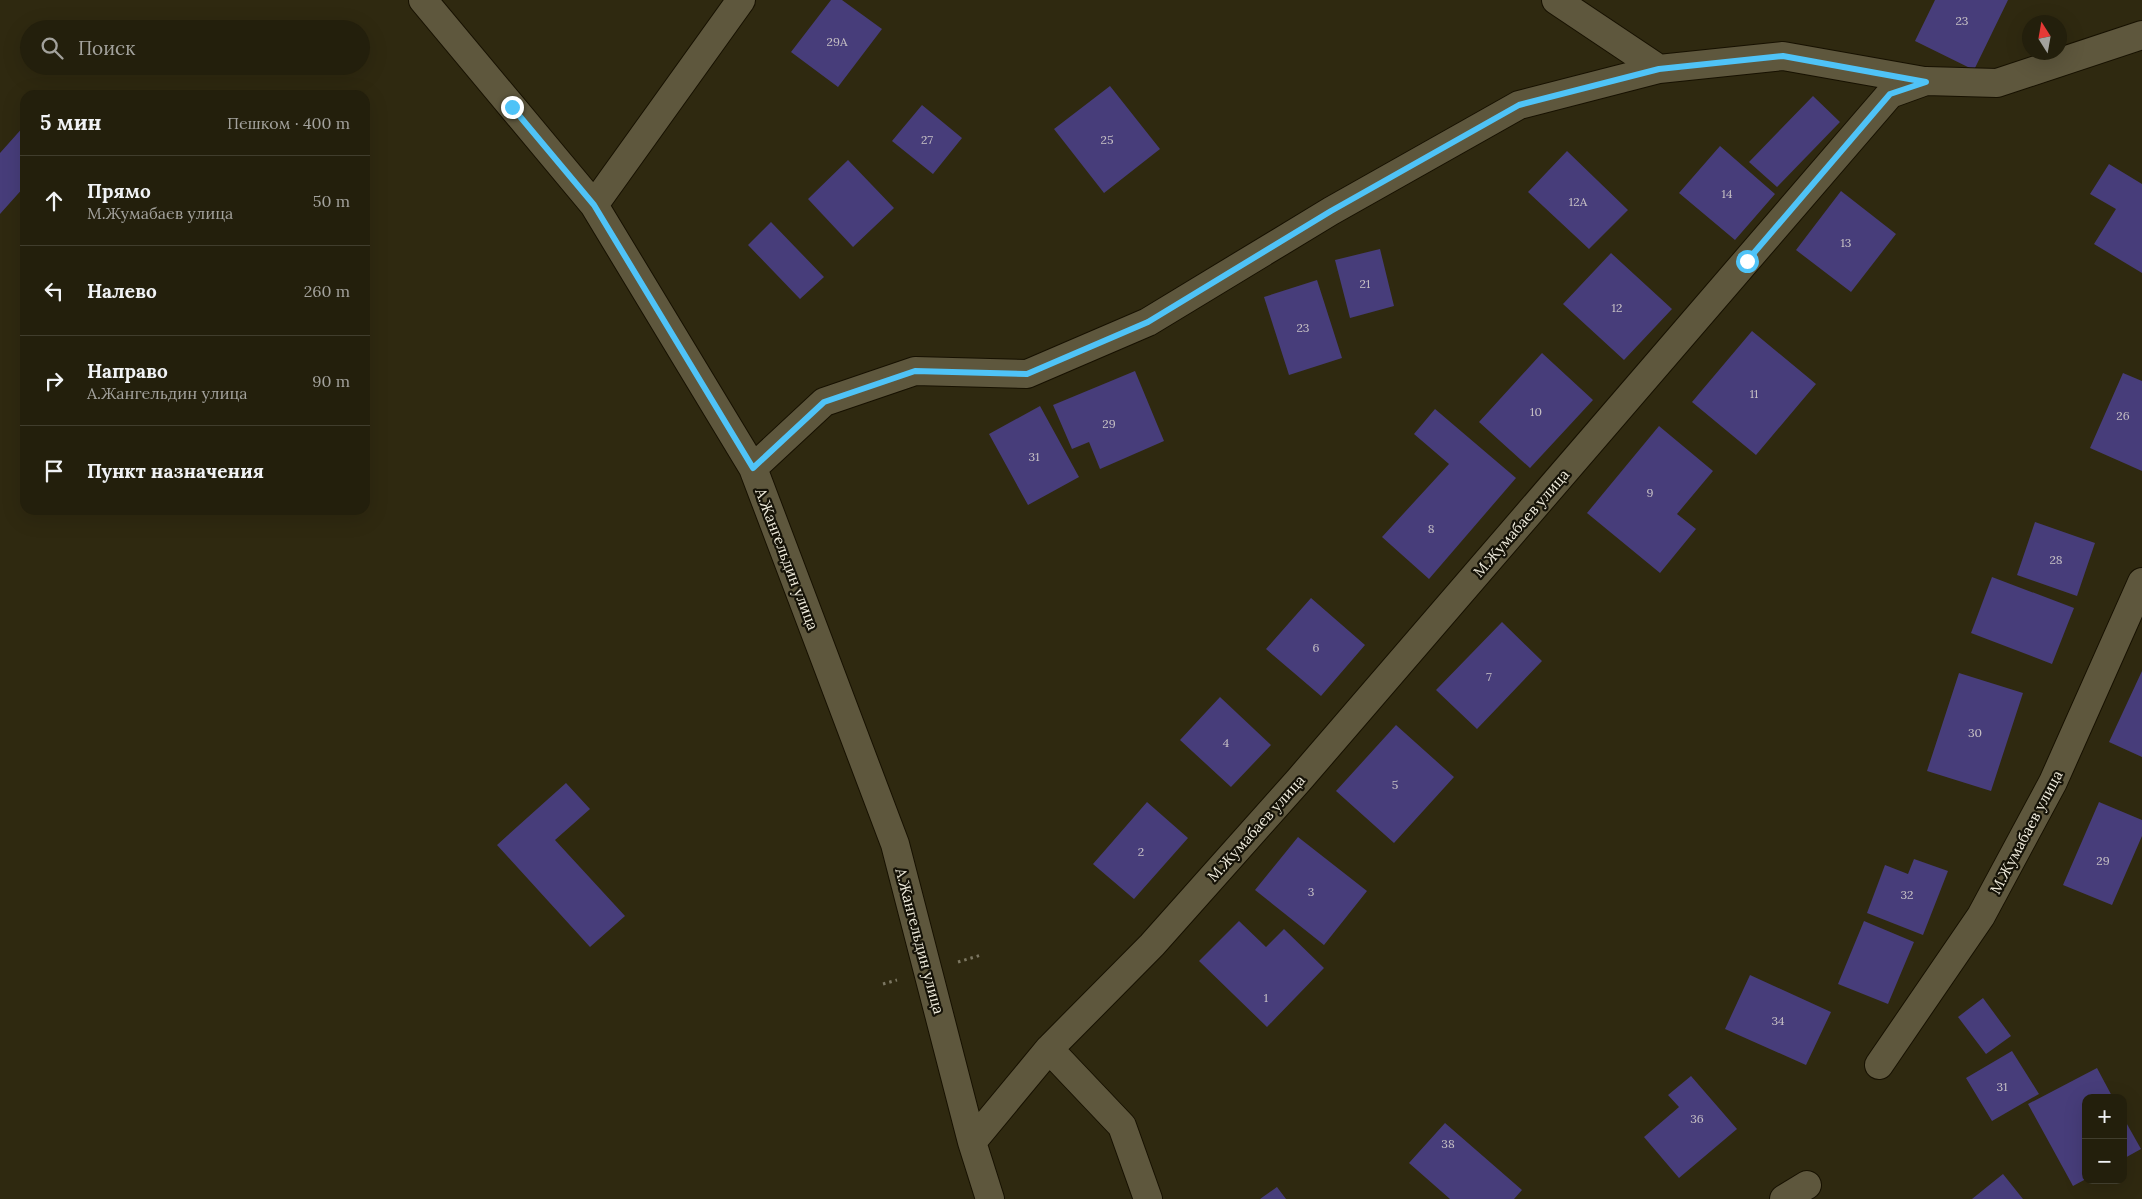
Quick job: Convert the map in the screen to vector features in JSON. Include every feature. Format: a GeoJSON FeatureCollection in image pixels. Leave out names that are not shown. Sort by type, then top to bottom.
{"type":"FeatureCollection","features":[{"type":"Feature","properties":{"kind":"street","name":"А.Жангельдин улица"},"geometry":{"type":"LineString","coordinates":[[422,0],[594,205],[753,468],[895,844],[972,1142],[990,1199]]}},
{"type":"Feature","properties":{"kind":"street"},"geometry":{"type":"LineString","coordinates":[[594,205],[741,0]]}},
{"type":"Feature","properties":{"kind":"street"},"geometry":{"type":"LineString","coordinates":[[1556,0],[1659,69]]}},
{"type":"Feature","properties":{"kind":"street","name":"М.Жумабаев улица"},"geometry":{"type":"LineString","coordinates":[[972,1142],[1049,1049],[1152,945],[1299,780],[1890,94],[1926,82],[1997,83],[2142,35]]}},
{"type":"Feature","properties":{"kind":"street"},"geometry":{"type":"LineString","coordinates":[[753,468],[824,402],[915,371],[1027,374],[1148,322],[1331,211],[1519,105],[1659,69],[1783,56],[1926,82]]}},
{"type":"Feature","properties":{"kind":"street","name":"М.Жумабаев улица"},"geometry":{"type":"LineString","coordinates":[[1879,1065],[1985,907],[2053,782],[2142,582]]}},
{"type":"Feature","properties":{"kind":"street"},"geometry":{"type":"LineString","coordinates":[[1049,1049],[1122,1126],[1148,1199]]}},
{"type":"Feature","properties":{"kind":"building"},"geometry":{"type":"Polygon","coordinates":[[[831,0],[842,0],[882,29],[838,87],[791,52],[831,0]]]}},
{"type":"Feature","properties":{"kind":"building"},"geometry":{"type":"Polygon","coordinates":[[[1935,0],[2008,0],[1974,70],[1915,41],[1935,0]]]}},
{"type":"Feature","properties":{"kind":"building"},"geometry":{"type":"Polygon","coordinates":[[[1110,86],[1160,149],[1104,193],[1054,129],[1110,86]]]}},
{"type":"Feature","properties":{"kind":"building"},"geometry":{"type":"Polygon","coordinates":[[[1813,96],[1840,122],[1777,187],[1749,162],[1813,96]]]}},
{"type":"Feature","properties":{"kind":"building"},"geometry":{"type":"Polygon","coordinates":[[[922,105],[962,138],[933,174],[892,141],[922,105]]]}},
{"type":"Feature","properties":{"kind":"building"},"geometry":{"type":"Polygon","coordinates":[[[20,131],[20,192],[0,214],[0,153],[20,131]]]}},
{"type":"Feature","properties":{"kind":"building"},"geometry":{"type":"Polygon","coordinates":[[[1720,146],[1775,194],[1735,240],[1679,193],[1720,146]]]}},
{"type":"Feature","properties":{"kind":"building"},"geometry":{"type":"Polygon","coordinates":[[[1567,151],[1628,210],[1589,249],[1528,192],[1567,151]]]}},
{"type":"Feature","properties":{"kind":"building"},"geometry":{"type":"Polygon","coordinates":[[[848,160],[894,208],[853,247],[808,199],[848,160]]]}},
{"type":"Feature","properties":{"kind":"building"},"geometry":{"type":"Polygon","coordinates":[[[2109,164],[2142,184],[2142,273],[2094,244],[2116,209],[2090,194],[2109,164]]]}},
{"type":"Feature","properties":{"kind":"building"},"geometry":{"type":"Polygon","coordinates":[[[1841,191],[1896,234],[1851,292],[1796,250],[1841,191]]]}},
{"type":"Feature","properties":{"kind":"building"},"geometry":{"type":"Polygon","coordinates":[[[771,222],[824,277],[800,299],[748,245],[771,222]]]}},
{"type":"Feature","properties":{"kind":"building"},"geometry":{"type":"Polygon","coordinates":[[[1380,249],[1394,306],[1350,318],[1335,260],[1380,249]]]}},
{"type":"Feature","properties":{"kind":"building"},"geometry":{"type":"Polygon","coordinates":[[[1611,253],[1672,309],[1624,360],[1563,304],[1611,253]]]}},
{"type":"Feature","properties":{"kind":"building"},"geometry":{"type":"Polygon","coordinates":[[[1317,280],[1342,358],[1289,375],[1264,297],[1317,280]]]}},
{"type":"Feature","properties":{"kind":"building"},"geometry":{"type":"Polygon","coordinates":[[[1752,331],[1816,384],[1756,455],[1692,402],[1752,331]]]}},
{"type":"Feature","properties":{"kind":"building"},"geometry":{"type":"Polygon","coordinates":[[[1542,353],[1593,400],[1530,468],[1479,422],[1542,353]]]}},
{"type":"Feature","properties":{"kind":"building"},"geometry":{"type":"Polygon","coordinates":[[[1135,371],[1164,441],[1100,469],[1089,442],[1072,449],[1053,405],[1135,371]]]}},
{"type":"Feature","properties":{"kind":"building"},"geometry":{"type":"Polygon","coordinates":[[[2123,373],[2142,381],[2142,471],[2090,448],[2123,373]]]}},
{"type":"Feature","properties":{"kind":"building"},"geometry":{"type":"Polygon","coordinates":[[[1040,406],[1079,477],[1028,505],[989,434],[1040,406]]]}},
{"type":"Feature","properties":{"kind":"building"},"geometry":{"type":"Polygon","coordinates":[[[1435,409],[1516,478],[1429,579],[1382,537],[1449,464],[1414,434],[1435,409]]]}},
{"type":"Feature","properties":{"kind":"building"},"geometry":{"type":"Polygon","coordinates":[[[1659,426],[1713,471],[1677,514],[1696,529],[1660,573],[1587,513],[1659,426]]]}},
{"type":"Feature","properties":{"kind":"building"},"geometry":{"type":"Polygon","coordinates":[[[2035,522],[2095,543],[2077,596],[2017,575],[2035,522]]]}},
{"type":"Feature","properties":{"kind":"building"},"geometry":{"type":"Polygon","coordinates":[[[1992,577],[2074,608],[2052,664],[1971,633],[1992,577]]]}},
{"type":"Feature","properties":{"kind":"building"},"geometry":{"type":"Polygon","coordinates":[[[1311,598],[1365,645],[1321,696],[1266,649],[1311,598]]]}},
{"type":"Feature","properties":{"kind":"building"},"geometry":{"type":"Polygon","coordinates":[[[1502,622],[1542,661],[1477,729],[1436,690],[1502,622]]]}},
{"type":"Feature","properties":{"kind":"building"},"geometry":{"type":"Polygon","coordinates":[[[2142,671],[2142,757],[2109,742],[2142,671]]]}},
{"type":"Feature","properties":{"kind":"building"},"geometry":{"type":"Polygon","coordinates":[[[1959,673],[2023,693],[1991,791],[1927,771],[1959,673]]]}},
{"type":"Feature","properties":{"kind":"building"},"geometry":{"type":"Polygon","coordinates":[[[1220,697],[1271,745],[1231,787],[1180,740],[1220,697]]]}},
{"type":"Feature","properties":{"kind":"building"},"geometry":{"type":"Polygon","coordinates":[[[1396,725],[1454,777],[1394,843],[1336,791],[1396,725]]]}},
{"type":"Feature","properties":{"kind":"building"},"geometry":{"type":"Polygon","coordinates":[[[566,783],[590,809],[555,840],[625,916],[590,947],[497,845],[566,783]]]}},
{"type":"Feature","properties":{"kind":"building"},"geometry":{"type":"Polygon","coordinates":[[[1147,802],[1188,838],[1134,899],[1093,864],[1147,802]]]}},
{"type":"Feature","properties":{"kind":"building"},"geometry":{"type":"Polygon","coordinates":[[[2099,802],[2142,820],[2142,836],[2112,905],[2063,885],[2099,802]]]}},
{"type":"Feature","properties":{"kind":"building"},"geometry":{"type":"Polygon","coordinates":[[[1298,837],[1367,891],[1324,945],[1255,890],[1298,837]]]}},
{"type":"Feature","properties":{"kind":"building"},"geometry":{"type":"Polygon","coordinates":[[[1914,859],[1948,871],[1923,935],[1867,913],[1885,865],[1908,874],[1914,859]]]}},
{"type":"Feature","properties":{"kind":"building"},"geometry":{"type":"Polygon","coordinates":[[[1239,921],[1266,947],[1284,929],[1324,968],[1267,1027],[1199,961],[1239,921]]]}},
{"type":"Feature","properties":{"kind":"building"},"geometry":{"type":"Polygon","coordinates":[[[1864,921],[1914,942],[1888,1004],[1838,984],[1864,921]]]}},
{"type":"Feature","properties":{"kind":"building"},"geometry":{"type":"Polygon","coordinates":[[[1750,975],[1831,1012],[1806,1065],[1725,1029],[1750,975]]]}},
{"type":"Feature","properties":{"kind":"building"},"geometry":{"type":"Polygon","coordinates":[[[1983,998],[2011,1036],[1986,1054],[1958,1017],[1983,998]]]}},
{"type":"Feature","properties":{"kind":"building"},"geometry":{"type":"Polygon","coordinates":[[[2012,1051],[2039,1094],[1992,1121],[1966,1078],[2012,1051]]]}},
{"type":"Feature","properties":{"kind":"building"},"geometry":{"type":"Polygon","coordinates":[[[2097,1068],[2111,1094],[2082,1094],[2082,1181],[2073,1186],[2028,1104],[2097,1068]]]}},
{"type":"Feature","properties":{"kind":"building"},"geometry":{"type":"Polygon","coordinates":[[[1691,1076],[1737,1129],[1679,1178],[1644,1137],[1679,1107],[1668,1095],[1691,1076]]]}},
{"type":"Feature","properties":{"kind":"building"},"geometry":{"type":"Polygon","coordinates":[[[1445,1123],[1522,1190],[1514,1199],[1450,1199],[1409,1163],[1445,1123]]]}},
{"type":"Feature","properties":{"kind":"building"},"geometry":{"type":"Polygon","coordinates":[[[2127,1124],[2141,1149],[2127,1157],[2127,1124]]]}},
{"type":"Feature","properties":{"kind":"building"},"geometry":{"type":"Polygon","coordinates":[[[2003,1174],[2023,1199],[1972,1199],[2003,1174]]]}},
{"type":"Feature","properties":{"kind":"building"},"geometry":{"type":"Polygon","coordinates":[[[1277,1187],[1286,1199],[1260,1199],[1277,1187]]]}},
{"type":"Feature","properties":{"kind":"route"},"geometry":{"type":"LineString","coordinates":[[512,107],[594,205],[753,468],[824,402],[915,371],[1027,374],[1148,322],[1331,211],[1519,105],[1659,69],[1783,56],[1926,82],[1890,94],[1747,261]]}}]}
